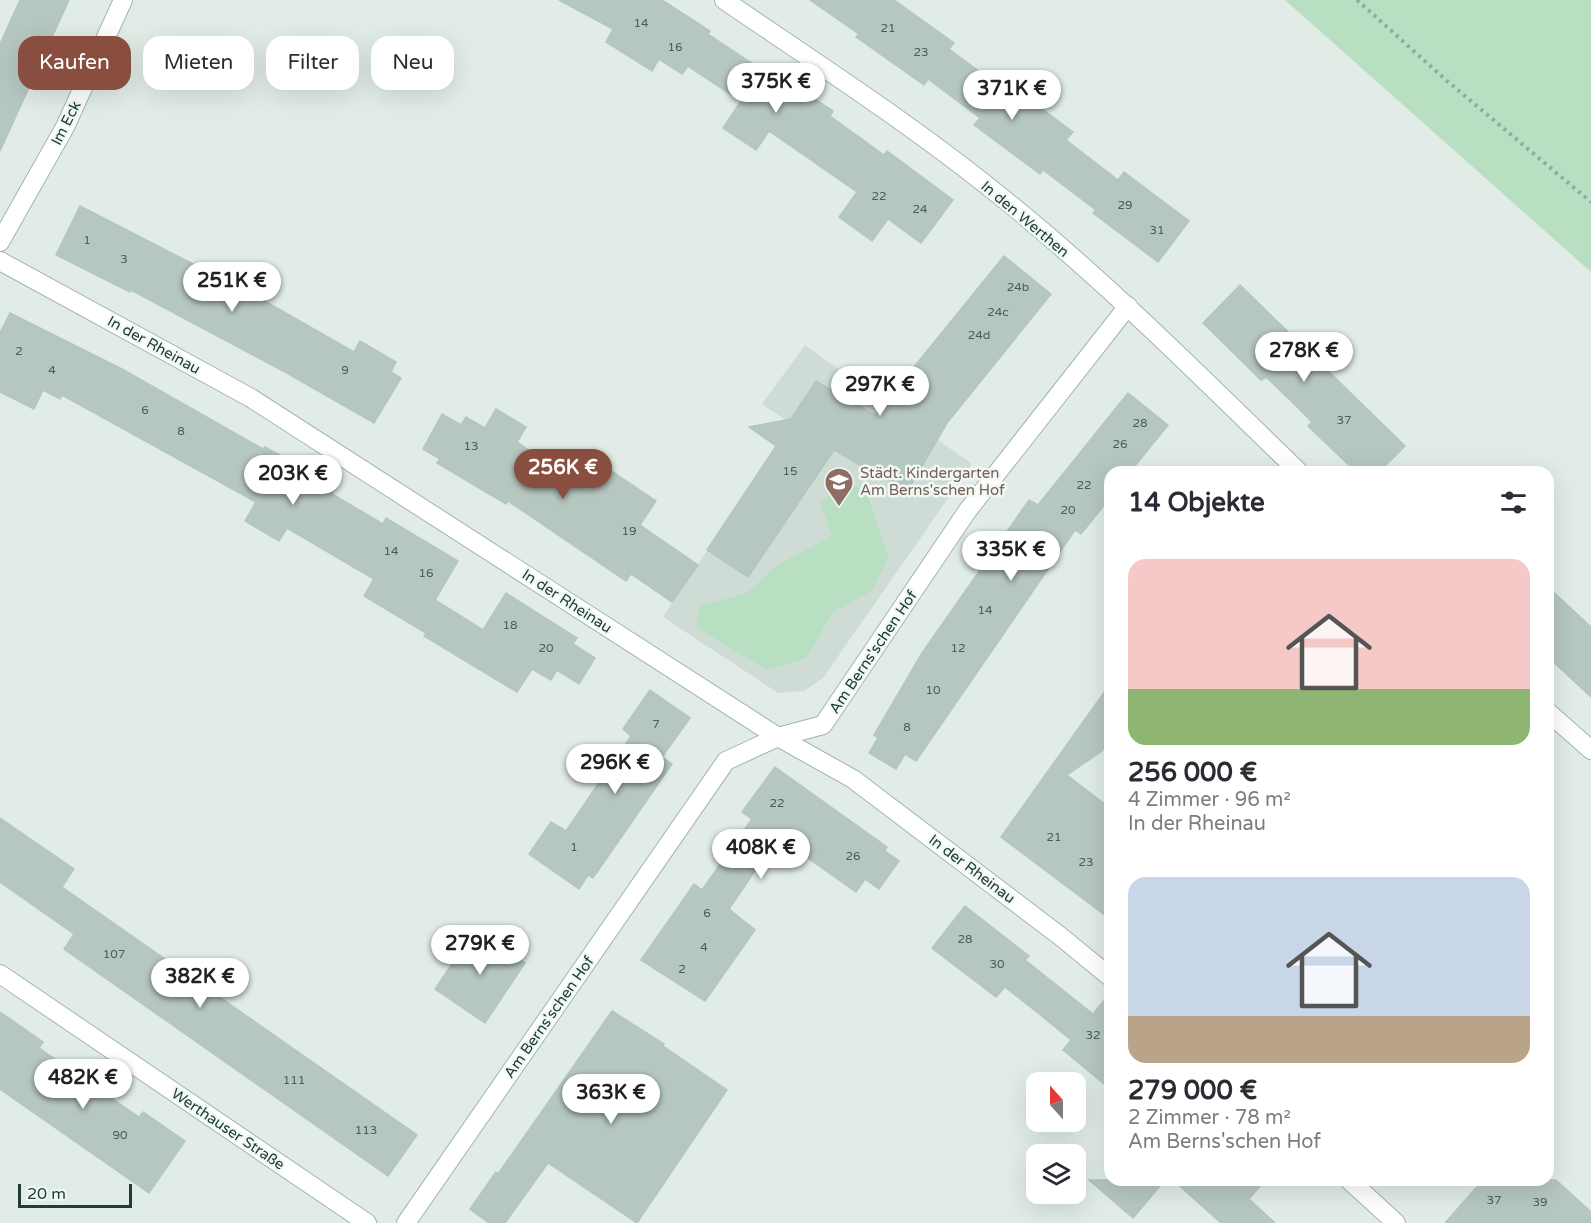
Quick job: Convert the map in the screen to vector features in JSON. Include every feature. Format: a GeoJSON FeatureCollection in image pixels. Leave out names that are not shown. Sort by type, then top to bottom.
{"type":"FeatureCollection","features":[{"type":"Feature","properties":{"kind":"street","name":"Im Eck"},"geometry":{"type":"LineString","coordinates":[[0,242],[65,127],[123,0]]}},
{"type":"Feature","properties":{"kind":"street","name":"In den Werthen"},"geometry":{"type":"LineString","coordinates":[[724,0],[854,89],[994,191],[1128,306],[1293,466]]}},
{"type":"Feature","properties":{"kind":"street","name":"In der Rheinau"},"geometry":{"type":"LineString","coordinates":[[0,261],[251,398],[778,737],[853,779],[1104,972]]}},
{"type":"Feature","properties":{"kind":"street","name":"Am Berns'schen Hof"},"geometry":{"type":"LineString","coordinates":[[406,1223],[726,761],[778,737],[824,725],[968,510],[1128,306]]}},
{"type":"Feature","properties":{"kind":"street"},"geometry":{"type":"LineString","coordinates":[[1554,717],[1591,750]]}},
{"type":"Feature","properties":{"kind":"street","name":"Werthauser Straße"},"geometry":{"type":"LineString","coordinates":[[0,974],[367,1223]]}},
{"type":"Feature","properties":{"kind":"street"},"geometry":{"type":"LineString","coordinates":[[1356,1186],[1396,1223]]}},
{"type":"Feature","properties":{"kind":"path"},"geometry":{"type":"LineString","coordinates":[[1357,0],[1446,80],[1591,202]]}},
{"type":"Feature","properties":{"kind":"shaded area","name":"Städt. Kindergarten Am Berns'schen Hof"},"geometry":{"type":"Polygon","coordinates":[[[805,345],[972,464],[823,678],[804,691],[778,693],[663,617],[776,447],[763,437],[761,425],[789,422],[762,404],[805,345]]]}},
{"type":"Feature","properties":{"kind":"green space"},"geometry":{"type":"Polygon","coordinates":[[[1285,0],[1591,0],[1591,272],[1285,0]]]}},
{"type":"Feature","properties":{"kind":"green space"},"geometry":{"type":"Polygon","coordinates":[[[847,482],[866,491],[889,557],[872,591],[833,612],[806,658],[767,670],[697,628],[699,606],[747,593],[777,565],[832,536],[820,503],[847,482]]]}},
{"type":"Feature","properties":{"kind":"building"},"geometry":{"type":"Polygon","coordinates":[[[20,0],[69,0],[53,36],[18,36],[18,90],[28,90],[0,151],[0,44],[20,0]]]}},
{"type":"Feature","properties":{"kind":"building"},"geometry":{"type":"Polygon","coordinates":[[[559,0],[662,0],[710,31],[708,34],[762,70],[765,66],[833,111],[830,116],[884,155],[887,151],[953,200],[921,243],[888,219],[872,241],[839,217],[857,192],[769,131],[756,150],[723,128],[741,101],[688,66],[682,74],[659,59],[652,71],[606,42],[613,29],[559,0]]]}},
{"type":"Feature","properties":{"kind":"building"},"geometry":{"type":"Polygon","coordinates":[[[810,0],[894,0],[954,43],[949,49],[1002,88],[1006,82],[1073,132],[1066,140],[1118,180],[1124,172],[1189,221],[1158,262],[1093,213],[1096,210],[1043,170],[1040,174],[974,125],[980,118],[928,79],[924,85],[856,37],[859,34],[810,0]]]}},
{"type":"Feature","properties":{"kind":"building"},"geometry":{"type":"Polygon","coordinates":[[[80,206],[230,283],[237,268],[270,286],[263,300],[354,352],[360,341],[396,362],[391,372],[401,378],[374,423],[285,372],[131,290],[130,292],[56,255],[80,206]]]}},
{"type":"Feature","properties":{"kind":"building"},"geometry":{"type":"Polygon","coordinates":[[[1004,256],[1051,294],[947,423],[907,492],[834,450],[748,577],[707,550],[776,446],[749,427],[791,419],[816,381],[875,415],[1004,256]]]}},
{"type":"Feature","properties":{"kind":"building"},"geometry":{"type":"Polygon","coordinates":[[[1240,285],[1405,446],[1385,466],[1350,466],[1308,426],[1312,422],[1289,399],[1266,377],[1261,380],[1203,323],[1240,285]]]}},
{"type":"Feature","properties":{"kind":"building"},"geometry":{"type":"Polygon","coordinates":[[[10,313],[122,369],[263,449],[265,447],[336,487],[332,494],[383,524],[386,518],[458,561],[435,600],[483,630],[506,593],[577,638],[573,644],[595,658],[579,684],[557,670],[551,680],[532,669],[517,692],[424,636],[426,633],[364,596],[374,579],[287,528],[279,541],[245,521],[256,502],[62,395],[60,399],[43,390],[34,409],[0,392],[0,333],[10,313]]]}},
{"type":"Feature","properties":{"kind":"building"},"geometry":{"type":"Polygon","coordinates":[[[1128,393],[1168,425],[1135,466],[1104,466],[1104,505],[1081,534],[1075,530],[916,761],[905,754],[896,769],[869,753],[878,738],[874,735],[922,653],[1029,500],[1038,505],[1128,393]]]}},
{"type":"Feature","properties":{"kind":"building"},"geometry":{"type":"Polygon","coordinates":[[[496,409],[526,427],[517,442],[588,490],[604,466],[656,501],[640,525],[698,565],[672,602],[631,574],[626,581],[508,501],[506,504],[437,463],[440,459],[423,449],[442,414],[461,425],[466,417],[485,428],[496,409]]]}},
{"type":"Feature","properties":{"kind":"building"},"geometry":{"type":"Polygon","coordinates":[[[1554,593],[1591,627],[1591,697],[1554,663],[1554,593]]]}},
{"type":"Feature","properties":{"kind":"building"},"geometry":{"type":"Polygon","coordinates":[[[650,690],[690,718],[662,757],[672,764],[593,878],[588,875],[579,889],[529,854],[551,822],[566,831],[631,736],[623,729],[650,690]]]}},
{"type":"Feature","properties":{"kind":"building"},"geometry":{"type":"Polygon","coordinates":[[[1104,692],[1104,748],[1067,775],[1104,803],[1104,914],[1001,837],[1104,692]]]}},
{"type":"Feature","properties":{"kind":"building"},"geometry":{"type":"Polygon","coordinates":[[[775,767],[887,847],[885,851],[899,861],[879,889],[865,879],[856,892],[778,837],[729,909],[755,930],[705,1001],[641,960],[694,884],[702,890],[752,819],[742,812],[775,767]]]}},
{"type":"Feature","properties":{"kind":"building"},"geometry":{"type":"Polygon","coordinates":[[[0,818],[74,869],[62,887],[417,1135],[388,1176],[64,949],[74,934],[0,882],[0,818]]]}},
{"type":"Feature","properties":{"kind":"building"},"geometry":{"type":"Polygon","coordinates":[[[965,906],[1029,956],[1025,960],[1093,1014],[1104,1000],[1104,1084],[1063,1050],[1071,1040],[1038,1013],[1005,987],[996,997],[932,948],[965,906]]]}},
{"type":"Feature","properties":{"kind":"building"},"geometry":{"type":"Polygon","coordinates":[[[475,930],[525,963],[485,1023],[435,989],[475,930]]]}},
{"type":"Feature","properties":{"kind":"building"},"geometry":{"type":"Polygon","coordinates":[[[612,1011],[664,1044],[663,1046],[727,1090],[637,1223],[548,1163],[505,1223],[489,1223],[470,1209],[496,1172],[498,1174],[612,1011]]]}},
{"type":"Feature","properties":{"kind":"building"},"geometry":{"type":"Polygon","coordinates":[[[0,1012],[43,1042],[39,1048],[139,1117],[143,1112],[185,1141],[149,1193],[0,1089],[0,1012]]]}},
{"type":"Feature","properties":{"kind":"building"},"geometry":{"type":"Polygon","coordinates":[[[1089,1180],[1104,1180],[1104,1186],[1160,1186],[1133,1218],[1089,1180]]]}},
{"type":"Feature","properties":{"kind":"building"},"geometry":{"type":"Polygon","coordinates":[[[1554,1180],[1591,1212],[1591,1223],[1445,1223],[1478,1186],[1554,1186],[1554,1180]]]}},
{"type":"Feature","properties":{"kind":"building"},"geometry":{"type":"Polygon","coordinates":[[[1180,1186],[1260,1186],[1249,1199],[1275,1223],[1221,1223],[1180,1186]]]}},
{"type":"Feature","properties":{"kind":"place","name":"Städt. Kindergarten Am Berns'schen Hof"},"geometry":{"type":"Point","coordinates":[839,508]}}]}
